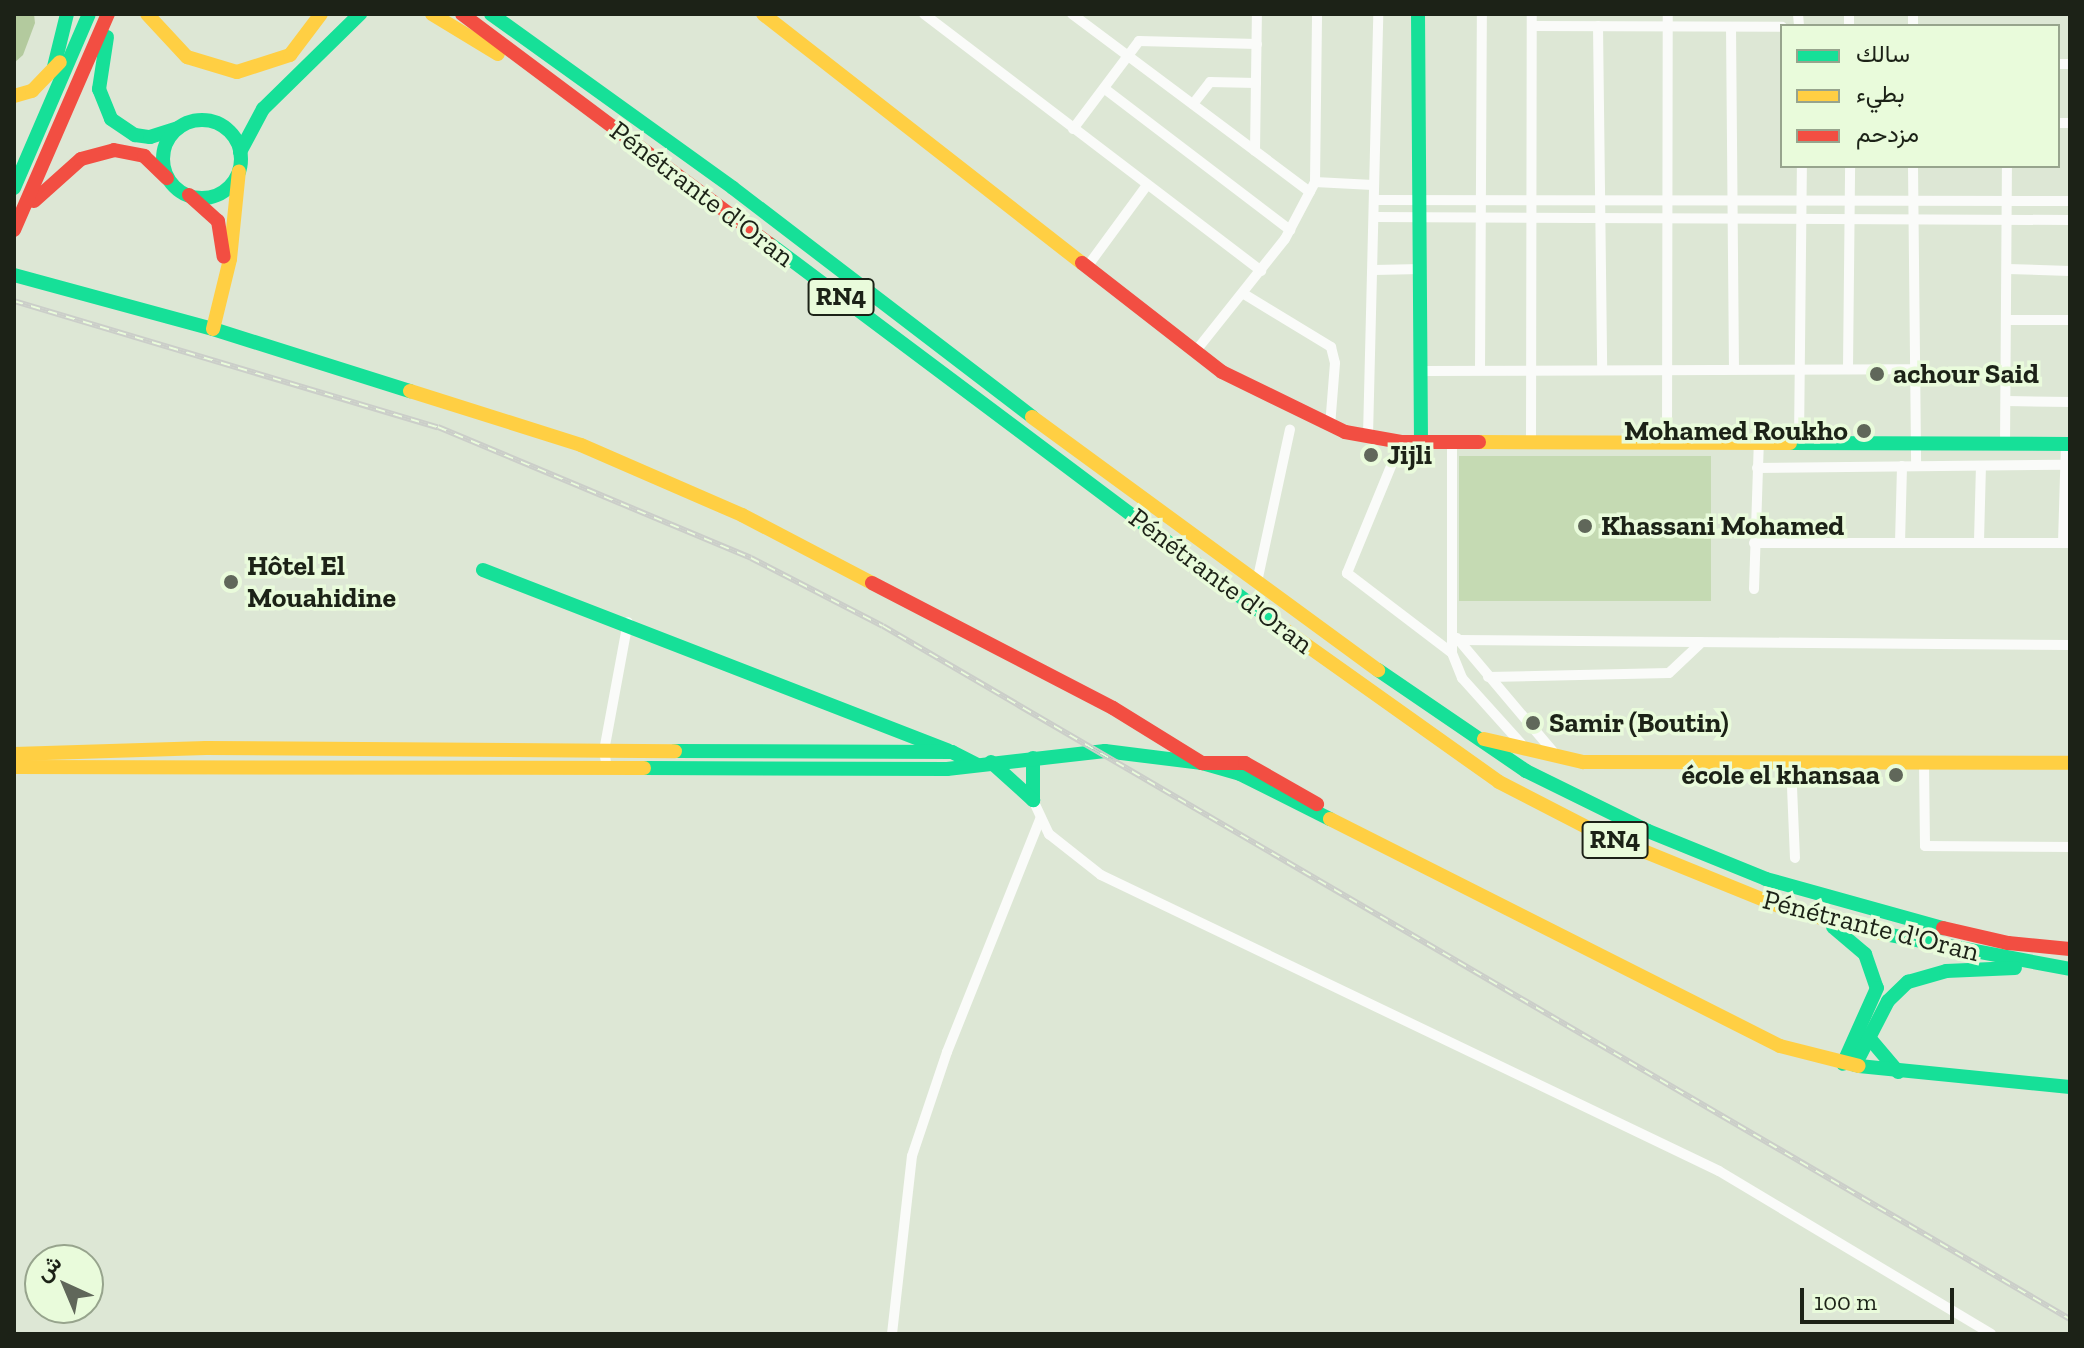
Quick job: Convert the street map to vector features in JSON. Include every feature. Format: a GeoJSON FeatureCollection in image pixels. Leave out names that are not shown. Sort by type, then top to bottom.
{"type":"FeatureCollection","features":[{"type":"Feature","properties":{"kind":"main road"},"geometry":{"type":"LineString","coordinates":[[48,109],[53,71],[67,14]]}},
{"type":"Feature","properties":{"kind":"main road"},"geometry":{"type":"LineString","coordinates":[[14,188],[89,14]]}},
{"type":"Feature","properties":{"kind":"main road"},"geometry":{"type":"LineString","coordinates":[[110,14],[98,73],[102,106],[121,129],[150,137],[180,127],[214,122],[234,136],[240,152],[230,259],[209,328]]}},
{"type":"Feature","properties":{"kind":"main road"},"geometry":{"type":"LineString","coordinates":[[17,224],[110,14]]}},
{"type":"Feature","properties":{"kind":"main road"},"geometry":{"type":"LineString","coordinates":[[147,14],[187,57],[237,72],[290,55],[321,14]]}},
{"type":"Feature","properties":{"kind":"main road"},"geometry":{"type":"LineString","coordinates":[[240,152],[263,109],[360,14]]}},
{"type":"Feature","properties":{"kind":"main road"},"geometry":{"type":"LineString","coordinates":[[432,14],[624,136]]}},
{"type":"Feature","properties":{"kind":"main road","name":"Pénétrante d'Oran"},"geometry":{"type":"LineString","coordinates":[[462,14],[1440,745],[1594,831],[1786,909],[2042,966],[2070,969]]}},
{"type":"Feature","properties":{"kind":"main road","name":"Pénétrante d'Oran"},"geometry":{"type":"LineString","coordinates":[[491,14],[733,188],[840,274],[1462,731],[1577,797],[1766,879],[1864,909],[2008,943],[2070,949]]}},
{"type":"Feature","properties":{"kind":"main road"},"geometry":{"type":"LineString","coordinates":[[763,14],[1195,352],[1253,391],[1330,426],[1401,442],[1915,441],[2068,444]]}},
{"type":"Feature","properties":{"kind":"main road"},"geometry":{"type":"LineString","coordinates":[[1418,14],[1421,442]]}},
{"type":"Feature","properties":{"kind":"main road"},"geometry":{"type":"LineString","coordinates":[[14,96],[32,91],[53,71],[82,32]]}},
{"type":"Feature","properties":{"kind":"main road"},"geometry":{"type":"LineString","coordinates":[[169,180],[164,152],[180,127]]}},
{"type":"Feature","properties":{"kind":"main road"},"geometry":{"type":"LineString","coordinates":[[17,224],[47,184],[98,153],[114,150],[144,156],[218,221],[223,243],[209,328]]}},
{"type":"Feature","properties":{"kind":"main road"},"geometry":{"type":"LineString","coordinates":[[189,195],[219,194],[239,171]]}},
{"type":"Feature","properties":{"kind":"main road"},"geometry":{"type":"LineString","coordinates":[[14,275],[209,328],[499,417],[650,474],[742,515],[1113,708],[1202,763]]}},
{"type":"Feature","properties":{"kind":"main road"},"geometry":{"type":"LineString","coordinates":[[483,570],[628,622],[984,763],[1033,800]]}},
{"type":"Feature","properties":{"kind":"main road"},"geometry":{"type":"LineString","coordinates":[[1462,731],[1559,759],[2070,763]]}},
{"type":"Feature","properties":{"kind":"main road"},"geometry":{"type":"LineString","coordinates":[[14,754],[206,748],[952,752]]}},
{"type":"Feature","properties":{"kind":"main road"},"geometry":{"type":"LineString","coordinates":[[203,766],[206,748]]}},
{"type":"Feature","properties":{"kind":"main road"},"geometry":{"type":"LineString","coordinates":[[14,767],[947,769],[1105,751],[1202,763],[1228,759],[1245,763],[1410,860],[1780,1046],[1849,1064],[1898,1072],[2070,1087]]}},
{"type":"Feature","properties":{"kind":"main road"},"geometry":{"type":"LineString","coordinates":[[1033,758],[1033,800]]}},
{"type":"Feature","properties":{"kind":"main road"},"geometry":{"type":"LineString","coordinates":[[1786,909],[1844,934],[1874,969],[1877,988],[1849,1064]]}},
{"type":"Feature","properties":{"kind":"main road"},"geometry":{"type":"LineString","coordinates":[[1849,1064],[1871,1040],[1888,1001],[1921,976],[2042,966]]}},
{"type":"Feature","properties":{"kind":"main road"},"geometry":{"type":"LineString","coordinates":[[1871,1040],[1898,1072]]}},
{"type":"Feature","properties":{"kind":"street"},"geometry":{"type":"LineString","coordinates":[[924,14],[1261,271]]}},
{"type":"Feature","properties":{"kind":"street"},"geometry":{"type":"LineString","coordinates":[[1072,14],[1255,151],[1313,187],[1373,185]]}},
{"type":"Feature","properties":{"kind":"street"},"geometry":{"type":"LineString","coordinates":[[1255,151],[1257,14]]}},
{"type":"Feature","properties":{"kind":"street"},"geometry":{"type":"LineString","coordinates":[[1195,352],[1261,271],[1290,230],[1313,187],[1317,14]]}},
{"type":"Feature","properties":{"kind":"street"},"geometry":{"type":"LineString","coordinates":[[1368,436],[1378,14]]}},
{"type":"Feature","properties":{"kind":"street"},"geometry":{"type":"LineString","coordinates":[[1480,370],[1482,14]]}},
{"type":"Feature","properties":{"kind":"street"},"geometry":{"type":"LineString","coordinates":[[1667,441],[1668,14]]}},
{"type":"Feature","properties":{"kind":"street"},"geometry":{"type":"LineString","coordinates":[[1531,442],[1534,216],[1532,20],[1598,26],[1780,27]]}},
{"type":"Feature","properties":{"kind":"street"},"geometry":{"type":"LineString","coordinates":[[1598,26],[1602,370]]}},
{"type":"Feature","properties":{"kind":"street"},"geometry":{"type":"LineString","coordinates":[[1731,27],[1734,369]]}},
{"type":"Feature","properties":{"kind":"street"},"geometry":{"type":"LineString","coordinates":[[1073,129],[1130,57],[1139,41],[1257,44]]}},
{"type":"Feature","properties":{"kind":"street"},"geometry":{"type":"LineString","coordinates":[[1193,104],[1210,82],[1256,83]]}},
{"type":"Feature","properties":{"kind":"street"},"geometry":{"type":"LineString","coordinates":[[1105,89],[1290,230]]}},
{"type":"Feature","properties":{"kind":"street"},"geometry":{"type":"LineString","coordinates":[[1799,442],[1802,168]]}},
{"type":"Feature","properties":{"kind":"street"},"geometry":{"type":"LineString","coordinates":[[1848,368],[1850,168]]}},
{"type":"Feature","properties":{"kind":"street"},"geometry":{"type":"LineString","coordinates":[[1913,168],[1916,465]]}},
{"type":"Feature","properties":{"kind":"street"},"geometry":{"type":"LineString","coordinates":[[2005,444],[2009,320],[2007,168]]}},
{"type":"Feature","properties":{"kind":"street"},"geometry":{"type":"LineString","coordinates":[[1087,267],[1147,185]]}},
{"type":"Feature","properties":{"kind":"street"},"geometry":{"type":"LineString","coordinates":[[1374,200],[1480,197],[2070,201]]}},
{"type":"Feature","properties":{"kind":"street"},"geometry":{"type":"LineString","coordinates":[[1375,217],[2070,220]]}},
{"type":"Feature","properties":{"kind":"street"},"geometry":{"type":"LineString","coordinates":[[1374,270],[1421,269]]}},
{"type":"Feature","properties":{"kind":"street"},"geometry":{"type":"LineString","coordinates":[[2008,269],[2070,271]]}},
{"type":"Feature","properties":{"kind":"street"},"geometry":{"type":"LineString","coordinates":[[1244,294],[1331,347],[1335,363],[1330,426]]}},
{"type":"Feature","properties":{"kind":"street"},"geometry":{"type":"LineString","coordinates":[[2009,320],[2070,320]]}},
{"type":"Feature","properties":{"kind":"street"},"geometry":{"type":"LineString","coordinates":[[1421,371],[1914,369]]}},
{"type":"Feature","properties":{"kind":"street"},"geometry":{"type":"LineString","coordinates":[[2007,401],[2070,402]]}},
{"type":"Feature","properties":{"kind":"street"},"geometry":{"type":"LineString","coordinates":[[1257,582],[1290,430]]}},
{"type":"Feature","properties":{"kind":"street"},"geometry":{"type":"LineString","coordinates":[[1754,589],[1759,441]]}},
{"type":"Feature","properties":{"kind":"street"},"geometry":{"type":"LineString","coordinates":[[1401,442],[1347,573],[1452,653]]}},
{"type":"Feature","properties":{"kind":"street"},"geometry":{"type":"LineString","coordinates":[[1452,442],[1452,653],[1462,678],[1530,753]]}},
{"type":"Feature","properties":{"kind":"street"},"geometry":{"type":"LineString","coordinates":[[1754,543],[2067,543],[2065,465],[2068,444]]}},
{"type":"Feature","properties":{"kind":"street"},"geometry":{"type":"LineString","coordinates":[[1757,468],[2065,465]]}},
{"type":"Feature","properties":{"kind":"street"},"geometry":{"type":"LineString","coordinates":[[1900,543],[1902,466]]}},
{"type":"Feature","properties":{"kind":"street"},"geometry":{"type":"LineString","coordinates":[[1979,541],[1981,466]]}},
{"type":"Feature","properties":{"kind":"street"},"geometry":{"type":"LineString","coordinates":[[607,767],[604,751],[628,622]]}},
{"type":"Feature","properties":{"kind":"street"},"geometry":{"type":"LineString","coordinates":[[1451,624],[1458,640],[1559,759]]}},
{"type":"Feature","properties":{"kind":"street"},"geometry":{"type":"LineString","coordinates":[[1458,640],[2070,645]]}},
{"type":"Feature","properties":{"kind":"street"},"geometry":{"type":"LineString","coordinates":[[1488,677],[1669,673],[1702,642]]}},
{"type":"Feature","properties":{"kind":"street"},"geometry":{"type":"LineString","coordinates":[[1489,741],[1504,734],[1504,724]]}},
{"type":"Feature","properties":{"kind":"street"},"geometry":{"type":"LineString","coordinates":[[1791,763],[1795,858]]}},
{"type":"Feature","properties":{"kind":"street"},"geometry":{"type":"LineString","coordinates":[[1924,763],[1925,846],[2070,847]]}},
{"type":"Feature","properties":{"kind":"street"},"geometry":{"type":"LineString","coordinates":[[1033,800],[1049,834],[1101,875],[1719,1171],[1982,1332]]}},
{"type":"Feature","properties":{"kind":"street"},"geometry":{"type":"LineString","coordinates":[[892,1334],[912,1156],[947,1052],[1040,819]]}},
{"type":"Feature","properties":{"kind":"green space"},"geometry":{"type":"Polygon","coordinates":[[[14,14],[34,14],[35,23],[23,55],[14,63],[14,14]]]}},
{"type":"Feature","properties":{"kind":"green space","name":"Khassani Mohamed"},"geometry":{"type":"Polygon","coordinates":[[[1459,456],[1711,456],[1711,601],[1459,601],[1459,456]]]}},
{"type":"Feature","properties":{"kind":"railway"},"geometry":{"type":"LineString","coordinates":[[14,301],[438,427],[751,558],[883,626],[2070,1319]]}},
{"type":"Feature","properties":{"kind":"traffic: fast"},"geometry":{"type":"LineString","coordinates":[[53,71],[67,14]]}},
{"type":"Feature","properties":{"kind":"traffic: fast"},"geometry":{"type":"LineString","coordinates":[[14,188],[89,14]]}},
{"type":"Feature","properties":{"kind":"traffic: fast"},"geometry":{"type":"LineString","coordinates":[[240,152],[263,109],[360,14]]}},
{"type":"Feature","properties":{"kind":"traffic: fast"},"geometry":{"type":"LineString","coordinates":[[491,14],[733,188],[1032,417]]}},
{"type":"Feature","properties":{"kind":"traffic: fast"},"geometry":{"type":"LineString","coordinates":[[1418,14],[1421,442]]}},
{"type":"Feature","properties":{"kind":"traffic: fast"},"geometry":{"type":"LineString","coordinates":[[107,37],[99,89],[111,119],[135,135],[150,137],[178,128]]}},
{"type":"Feature","properties":{"kind":"traffic: fast"},"geometry":{"type":"LineString","coordinates":[[202,120],[217,123],[229,132],[238,144],[241,159],[238,174],[229,186],[217,195],[202,198],[187,195],[175,186],[166,174],[163,159],[166,144],[175,132],[187,123],[202,120]]}},
{"type":"Feature","properties":{"kind":"traffic: fast"},"geometry":{"type":"LineString","coordinates":[[770,244],[1281,627]]}},
{"type":"Feature","properties":{"kind":"traffic: fast"},"geometry":{"type":"LineString","coordinates":[[14,275],[213,329],[410,391]]}},
{"type":"Feature","properties":{"kind":"traffic: fast"},"geometry":{"type":"LineString","coordinates":[[1790,443],[2070,444]]}},
{"type":"Feature","properties":{"kind":"traffic: fast"},"geometry":{"type":"LineString","coordinates":[[483,570],[948,750]]}},
{"type":"Feature","properties":{"kind":"traffic: fast"},"geometry":{"type":"LineString","coordinates":[[1378,670],[1526,771],[1648,831],[1766,879],[1943,928]]}},
{"type":"Feature","properties":{"kind":"traffic: fast"},"geometry":{"type":"LineString","coordinates":[[675,751],[952,752],[976,764]]}},
{"type":"Feature","properties":{"kind":"traffic: fast"},"geometry":{"type":"LineString","coordinates":[[644,768],[947,769],[1105,751],[1202,763],[1240,774],[1330,819]]}},
{"type":"Feature","properties":{"kind":"traffic: fast"},"geometry":{"type":"LineString","coordinates":[[1033,758],[1033,800]]}},
{"type":"Feature","properties":{"kind":"traffic: fast"},"geometry":{"type":"LineString","coordinates":[[991,762],[1033,800]]}},
{"type":"Feature","properties":{"kind":"traffic: fast"},"geometry":{"type":"LineString","coordinates":[[1833,927],[1865,954],[1877,988],[1843,1064]]}},
{"type":"Feature","properties":{"kind":"traffic: fast"},"geometry":{"type":"LineString","coordinates":[[1885,934],[2070,969]]}},
{"type":"Feature","properties":{"kind":"traffic: fast"},"geometry":{"type":"LineString","coordinates":[[1855,1065],[1888,1001],[1908,982],[1946,971],[2015,968]]}},
{"type":"Feature","properties":{"kind":"traffic: fast"},"geometry":{"type":"LineString","coordinates":[[1871,1040],[1898,1072]]}},
{"type":"Feature","properties":{"kind":"traffic: fast"},"geometry":{"type":"LineString","coordinates":[[1859,1066],[2070,1087]]}},
{"type":"Feature","properties":{"kind":"traffic: slow"},"geometry":{"type":"LineString","coordinates":[[147,14],[187,57],[237,72],[290,55],[321,14]]}},
{"type":"Feature","properties":{"kind":"traffic: slow"},"geometry":{"type":"LineString","coordinates":[[432,14],[498,54]]}},
{"type":"Feature","properties":{"kind":"traffic: slow"},"geometry":{"type":"LineString","coordinates":[[763,14],[1082,263]]}},
{"type":"Feature","properties":{"kind":"traffic: slow"},"geometry":{"type":"LineString","coordinates":[[14,96],[32,91],[60,62]]}},
{"type":"Feature","properties":{"kind":"traffic: slow"},"geometry":{"type":"LineString","coordinates":[[213,329],[230,259],[239,171]]}},
{"type":"Feature","properties":{"kind":"traffic: slow"},"geometry":{"type":"LineString","coordinates":[[410,391],[581,445],[742,515],[872,583]]}},
{"type":"Feature","properties":{"kind":"traffic: slow"},"geometry":{"type":"LineString","coordinates":[[1032,417],[1378,670]]}},
{"type":"Feature","properties":{"kind":"traffic: slow"},"geometry":{"type":"LineString","coordinates":[[1479,442],[1790,443]]}},
{"type":"Feature","properties":{"kind":"traffic: slow"},"geometry":{"type":"LineString","coordinates":[[1281,627],[1499,782],[1594,831],[1786,909],[1885,934]]}},
{"type":"Feature","properties":{"kind":"traffic: slow"},"geometry":{"type":"LineString","coordinates":[[1484,739],[1583,762],[2070,763]]}},
{"type":"Feature","properties":{"kind":"traffic: slow"},"geometry":{"type":"LineString","coordinates":[[14,754],[206,748],[675,751]]}},
{"type":"Feature","properties":{"kind":"traffic: slow"},"geometry":{"type":"LineString","coordinates":[[14,767],[644,768]]}},
{"type":"Feature","properties":{"kind":"traffic: slow"},"geometry":{"type":"LineString","coordinates":[[1330,819],[1780,1046],[1859,1066]]}},
{"type":"Feature","properties":{"kind":"traffic: jam"},"geometry":{"type":"LineString","coordinates":[[14,230],[108,14]]}},
{"type":"Feature","properties":{"kind":"traffic: jam"},"geometry":{"type":"LineString","coordinates":[[462,14],[770,244]]}},
{"type":"Feature","properties":{"kind":"traffic: jam"},"geometry":{"type":"LineString","coordinates":[[34,201],[81,159],[114,150],[144,156],[167,178]]}},
{"type":"Feature","properties":{"kind":"traffic: jam"},"geometry":{"type":"LineString","coordinates":[[189,195],[218,221],[224,257]]}},
{"type":"Feature","properties":{"kind":"traffic: jam"},"geometry":{"type":"LineString","coordinates":[[1082,263],[1222,372],[1345,432],[1401,442],[1479,442]]}},
{"type":"Feature","properties":{"kind":"traffic: jam"},"geometry":{"type":"LineString","coordinates":[[872,583],[1113,708],[1202,763],[1245,763],[1317,804]]}},
{"type":"Feature","properties":{"kind":"traffic: jam"},"geometry":{"type":"LineString","coordinates":[[1943,928],[2008,943],[2070,949]]}},
{"type":"Feature","properties":{"kind":"place","name":"achour Said"},"geometry":{"type":"Point","coordinates":[1877,374]}},
{"type":"Feature","properties":{"kind":"place","name":"Mohamed Roukho"},"geometry":{"type":"Point","coordinates":[1864,431]}},
{"type":"Feature","properties":{"kind":"place","name":"Jijli"},"geometry":{"type":"Point","coordinates":[1371,455]}},
{"type":"Feature","properties":{"kind":"place","name":"Khassani Mohamed"},"geometry":{"type":"Point","coordinates":[1585,526]}},
{"type":"Feature","properties":{"kind":"place","name":"Hôtel El Mouahidine"},"geometry":{"type":"Point","coordinates":[231,582]}},
{"type":"Feature","properties":{"kind":"place","name":"Samir (Boutin)"},"geometry":{"type":"Point","coordinates":[1533,723]}},
{"type":"Feature","properties":{"kind":"place","name":"école el khansaa"},"geometry":{"type":"Point","coordinates":[1896,775]}}]}
